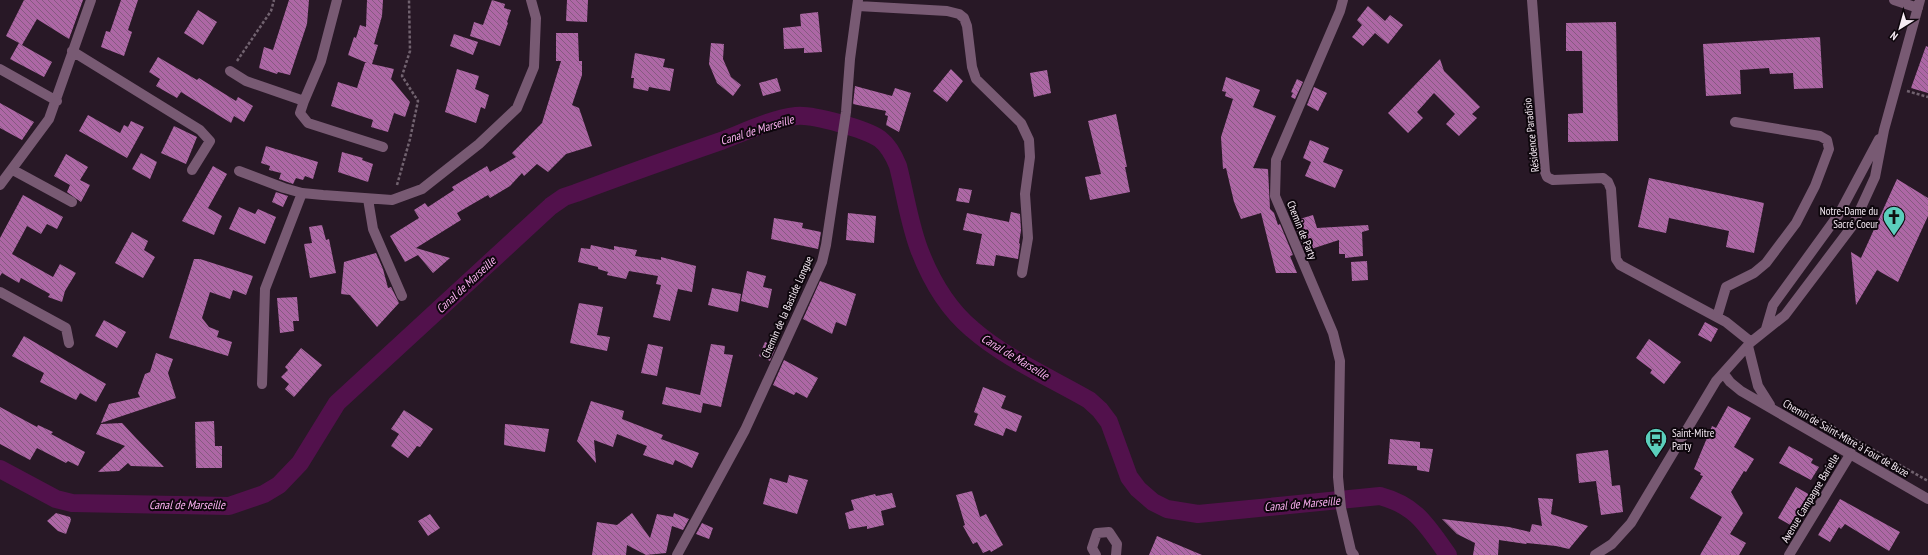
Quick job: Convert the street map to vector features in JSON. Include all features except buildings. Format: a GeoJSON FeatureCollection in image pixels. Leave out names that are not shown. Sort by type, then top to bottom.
{"type":"FeatureCollection","features":[{"type":"Feature","properties":{"kind":"street"},"geometry":{"type":"LineString","coordinates":[[0,185],[13,170],[49,119],[57,101],[72,51],[91,0]]}},
{"type":"Feature","properties":{"kind":"street"},"geometry":{"type":"LineString","coordinates":[[337,0],[321,61],[300,113],[308,123],[383,147]]}},
{"type":"Feature","properties":{"kind":"street"},"geometry":{"type":"LineString","coordinates":[[239,171],[302,193],[392,200],[422,189],[479,144],[517,108],[534,67],[536,18],[531,0]]}},
{"type":"Feature","properties":{"kind":"street","name":"Chemin de Party"},"geometry":{"type":"LineString","coordinates":[[1343,0],[1340,11],[1276,160],[1275,196],[1333,333],[1340,361],[1338,477],[1341,508],[1351,551],[1354,555]]}},
{"type":"Feature","properties":{"kind":"street","name":"Résidence Paradisio"},"geometry":{"type":"LineString","coordinates":[[1532,0],[1544,172],[1547,177],[1553,180],[1603,178],[1608,182],[1611,189],[1616,258],[1620,265],[1717,317],[1749,344]]}},
{"type":"Feature","properties":{"kind":"street"},"geometry":{"type":"LineString","coordinates":[[1595,555],[1612,544],[1631,523],[1651,492],[1716,381],[1724,374],[1749,344],[1785,315],[1853,225],[1875,177],[1884,130],[1919,4],[1894,0]]}},
{"type":"Feature","properties":{"kind":"street"},"geometry":{"type":"LineString","coordinates":[[858,3],[947,10],[959,14],[964,18],[967,26],[972,67],[976,78],[1021,123],[1031,149],[1025,194],[1028,238],[1022,273]]}},
{"type":"Feature","properties":{"kind":"street","name":"Chemin de la Bastide Longue"},"geometry":{"type":"LineString","coordinates":[[677,555],[745,430],[822,262],[843,140],[850,59],[858,3]]}},
{"type":"Feature","properties":{"kind":"street"},"geometry":{"type":"LineString","coordinates":[[72,51],[200,130],[210,141],[192,170]]}},
{"type":"Feature","properties":{"kind":"street"},"geometry":{"type":"LineString","coordinates":[[0,69],[57,101]]}},
{"type":"Feature","properties":{"kind":"street"},"geometry":{"type":"LineString","coordinates":[[230,72],[246,81],[304,101]]}},
{"type":"Feature","properties":{"kind":"street"},"geometry":{"type":"LineString","coordinates":[[1717,317],[1726,287],[1754,272],[1766,263],[1796,223],[1815,186],[1829,149],[1827,140],[1820,136],[1735,122]]}},
{"type":"Feature","properties":{"kind":"street"},"geometry":{"type":"LineString","coordinates":[[1766,329],[1773,305],[1839,214],[1884,130]]}},
{"type":"Feature","properties":{"kind":"street"},"geometry":{"type":"LineString","coordinates":[[13,170],[72,202]]}},
{"type":"Feature","properties":{"kind":"street"},"geometry":{"type":"LineString","coordinates":[[262,384],[265,289],[302,193]]}},
{"type":"Feature","properties":{"kind":"street"},"geometry":{"type":"LineString","coordinates":[[368,199],[374,229],[402,296]]}},
{"type":"Feature","properties":{"kind":"street"},"geometry":{"type":"LineString","coordinates":[[0,292],[66,328],[69,343]]}},
{"type":"Feature","properties":{"kind":"street","name":"Chemin de Saint-Mitre à Four de Buze"},"geometry":{"type":"LineString","coordinates":[[1749,344],[1758,386],[1763,397],[1773,410]]}},
{"type":"Feature","properties":{"kind":"street","name":"Chemin de Saint-Mitre à Four de Buze"},"geometry":{"type":"LineString","coordinates":[[1724,374],[1730,382],[1741,391],[1851,453],[1928,499]]}},
{"type":"Feature","properties":{"kind":"street","name":"Avenue Campagne Barielle"},"geometry":{"type":"LineString","coordinates":[[1789,555],[1851,453]]}},
{"type":"Feature","properties":{"kind":"street"},"geometry":{"type":"LineString","coordinates":[[1096,555],[1092,548],[1097,533],[1108,532],[1117,544],[1116,555]]}},
{"type":"Feature","properties":{"kind":"path"},"geometry":{"type":"LineString","coordinates":[[230,72],[271,11],[274,0]]}},
{"type":"Feature","properties":{"kind":"path"},"geometry":{"type":"LineString","coordinates":[[392,200],[408,146],[418,101],[402,76],[410,51],[409,0]]}},
{"type":"Feature","properties":{"kind":"path"},"geometry":{"type":"LineString","coordinates":[[1915,93],[1928,97]]}},
{"type":"Feature","properties":{"kind":"path"},"geometry":{"type":"LineString","coordinates":[[1802,409],[1928,481]]}},
{"type":"Feature","properties":{"kind":"waterway","name":"Canal de Marseille"},"geometry":{"type":"LineString","coordinates":[[0,469],[56,499],[72,503],[229,506],[264,494],[279,485],[300,463],[337,403],[551,206],[564,197],[768,123],[796,116],[804,116],[826,120],[863,131],[880,139],[889,148],[898,166],[919,249],[934,282],[948,303],[963,321],[999,349],[1089,400],[1100,410],[1109,422],[1129,477],[1138,489],[1153,502],[1167,509],[1198,514],[1380,496],[1393,500],[1412,511],[1427,526],[1448,555]]}},
{"type":"Feature","properties":{"kind":"place","name":"Notre-Dame du Sacré Coeur"},"geometry":{"type":"Point","coordinates":[1894,236]}},
{"type":"Feature","properties":{"kind":"place","name":"Saint-Mitre Party"},"geometry":{"type":"Point","coordinates":[1656,458]}}]}
